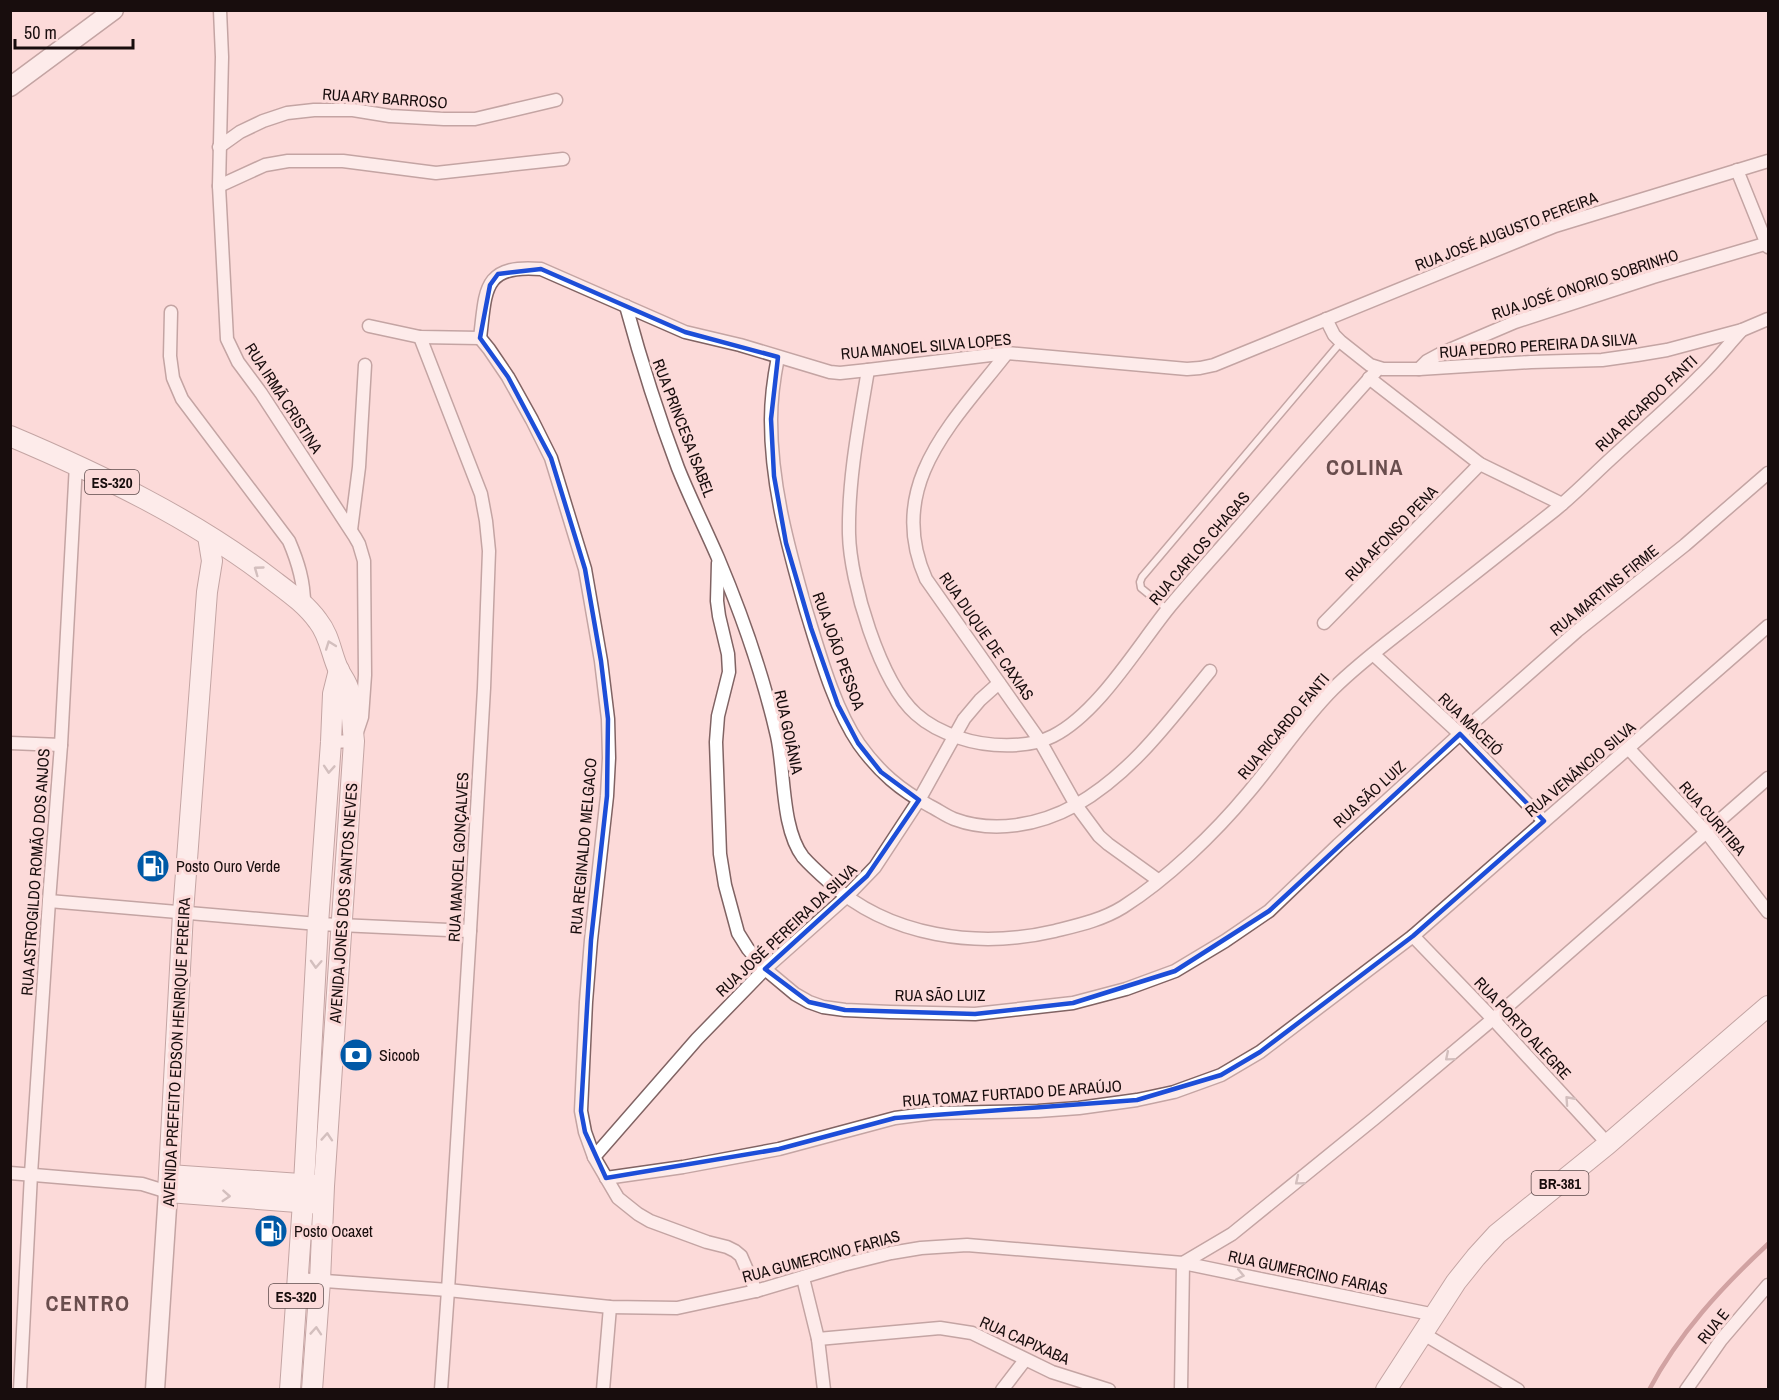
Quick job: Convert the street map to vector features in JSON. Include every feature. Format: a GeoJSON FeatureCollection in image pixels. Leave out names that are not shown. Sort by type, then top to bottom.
{"type":"FeatureCollection","features":[{"type":"Feature","properties":{"kind":"main road","name":"ES-320"},"geometry":{"type":"LineString","coordinates":[[10,436],[76,464],[132,492],[210,537]]}},
{"type":"Feature","properties":{"kind":"main road"},"geometry":{"type":"LineString","coordinates":[[162,510],[184,530],[196,546],[207,592]]}},
{"type":"Feature","properties":{"kind":"main road","name":"AVENIDA JONES DOS SANTOS NEVES"},"geometry":{"type":"LineString","coordinates":[[210,537],[255,566],[304,604],[325,630],[339,670],[349,690],[354,741],[312,1389]]}},
{"type":"Feature","properties":{"kind":"main road","name":"AVENIDA PREFEITO EDSON HENRIQUE PEREIRA"},"geometry":{"type":"LineString","coordinates":[[168,1184],[183,913],[207,592],[212,561],[210,537]]}},
{"type":"Feature","properties":{"kind":"main road","name":"AVENIDA JONES DOS SANTOS NEVES"},"geometry":{"type":"LineString","coordinates":[[290,1389],[333,694],[339,670]]}},
{"type":"Feature","properties":{"kind":"main road","name":"BR-381"},"geometry":{"type":"LineString","coordinates":[[1386,1389],[1456,1282],[1497,1234],[1608,1143],[1768,1006]]}},
{"type":"Feature","properties":{"kind":"main road"},"geometry":{"type":"LineString","coordinates":[[168,1184],[324,1195]]}},
{"type":"Feature","properties":{"kind":"street"},"geometry":{"type":"LineString","coordinates":[[10,87],[114,10]]}},
{"type":"Feature","properties":{"kind":"street","name":"RUA IRMÃ CRISTINA"},"geometry":{"type":"LineString","coordinates":[[220,10],[222,57],[219,186],[227,339],[238,363],[261,393],[359,544],[364,561],[363,708],[354,741]]}},
{"type":"Feature","properties":{"kind":"street","name":"RUA ARY BARROSO"},"geometry":{"type":"LineString","coordinates":[[219,147],[240,132],[287,113],[353,110],[390,116],[475,119],[556,100]]}},
{"type":"Feature","properties":{"kind":"street"},"geometry":{"type":"LineString","coordinates":[[219,186],[265,165],[288,161],[343,161],[436,173],[562,159]]}},
{"type":"Feature","properties":{"kind":"street","name":"RUA JOSÉ AUGUSTO PEREIRA"},"geometry":{"type":"LineString","coordinates":[[1326,319],[1555,226],[1768,161]]}},
{"type":"Feature","properties":{"kind":"street"},"geometry":{"type":"LineString","coordinates":[[1737,170],[1768,244]]}},
{"type":"Feature","properties":{"kind":"street","name":"RUA JOSÉ ONORIO SOBRINHO"},"geometry":{"type":"LineString","coordinates":[[1419,369],[1427,361],[1440,354],[1515,322],[1768,244]]}},
{"type":"Feature","properties":{"kind":"street","name":"RUA MANOEL SILVA LOPES"},"geometry":{"type":"LineString","coordinates":[[480,338],[485,298],[490,285],[498,274],[509,269],[524,267],[541,269],[685,332],[840,373],[1007,353],[1187,369],[1200,368],[1214,365],[1326,319]]}},
{"type":"Feature","properties":{"kind":"street","name":"RUA PRINCESA ISABEL"},"geometry":{"type":"LineString","coordinates":[[626,306],[643,371],[675,459],[719,559]]}},
{"type":"Feature","properties":{"kind":"street"},"geometry":{"type":"LineString","coordinates":[[171,312],[170,356],[173,378],[182,399],[289,541],[303,581],[304,604]]}},
{"type":"Feature","properties":{"kind":"street"},"geometry":{"type":"LineString","coordinates":[[1326,319],[1334,335],[1341,342],[1480,464],[1562,504]]}},
{"type":"Feature","properties":{"kind":"street","name":"RUA PEDRO PEREIRA DA SILVA"},"geometry":{"type":"LineString","coordinates":[[1374,373],[1531,362],[1602,360],[1667,350],[1742,330],[1768,319]]}},
{"type":"Feature","properties":{"kind":"street"},"geometry":{"type":"LineString","coordinates":[[369,326],[420,337],[480,338]]}},
{"type":"Feature","properties":{"kind":"street","name":"RUA RICARDO FANTI"},"geometry":{"type":"LineString","coordinates":[[846,897],[877,915],[908,926],[946,936],[988,939],[1030,937],[1102,918],[1123,907],[1184,858],[1224,819],[1248,794],[1334,688],[1373,654],[1562,504],[1701,376],[1742,330]]}},
{"type":"Feature","properties":{"kind":"street","name":"RUA MANOEL GONÇALVES"},"geometry":{"type":"LineString","coordinates":[[420,337],[469,460],[480,494],[489,551],[470,931],[441,1389]]}},
{"type":"Feature","properties":{"kind":"street","name":"RUA REGINALDO MELGACO"},"geometry":{"type":"LineString","coordinates":[[480,338],[508,377],[551,458],[585,569],[602,661],[608,718],[607,796],[590,951],[581,1111],[585,1132],[594,1157],[618,1198],[650,1221],[735,1251],[741,1256],[756,1291]]}},
{"type":"Feature","properties":{"kind":"street","name":"RUA DUQUE DE CAXIAS"},"geometry":{"type":"LineString","coordinates":[[1007,353],[934,448],[920,483],[914,507],[912,523],[915,545],[926,579],[1040,741],[1076,805],[1099,836],[1158,880]]}},
{"type":"Feature","properties":{"kind":"street","name":"RUA JOÃO PESSOA"},"geometry":{"type":"LineString","coordinates":[[778,357],[772,387],[771,419],[774,476],[786,543],[811,628],[838,705],[858,743],[881,772],[898,787],[954,819],[977,825],[1024,825],[1046,818],[1076,805],[1130,765],[1159,734],[1210,671]]}},
{"type":"Feature","properties":{"kind":"street"},"geometry":{"type":"LineString","coordinates":[[351,530],[359,467],[365,365]]}},
{"type":"Feature","properties":{"kind":"street"},"geometry":{"type":"LineString","coordinates":[[868,370],[856,441],[849,534],[852,566],[863,609],[890,680],[917,715],[955,736],[990,745],[1040,741]]}},
{"type":"Feature","properties":{"kind":"street","name":"RUA CARLOS CHAGAS"},"geometry":{"type":"LineString","coordinates":[[1040,741],[1054,736],[1082,715],[1109,686],[1167,610],[1374,373]]}},
{"type":"Feature","properties":{"kind":"street","name":"RUA ASTROGILDO ROMÃO DOS ANJOS"},"geometry":{"type":"LineString","coordinates":[[20,1389],[31,1174],[62,745],[76,464]]}},
{"type":"Feature","properties":{"kind":"street","name":"RUA AFONSO PENA"},"geometry":{"type":"LineString","coordinates":[[1324,623],[1480,464]]}},
{"type":"Feature","properties":{"kind":"street","name":"RUA MARTINS FIRME"},"geometry":{"type":"LineString","coordinates":[[1460,734],[1577,631],[1686,546],[1768,472]]}},
{"type":"Feature","properties":{"kind":"street","name":"RUA GOIÂNIA"},"geometry":{"type":"LineString","coordinates":[[719,559],[749,638],[775,729],[782,759],[787,812],[797,848],[806,860],[846,897]]}},
{"type":"Feature","properties":{"kind":"street","name":"RUA SÃO LUIZ"},"geometry":{"type":"LineString","coordinates":[[719,559],[717,601],[728,654],[729,672],[718,716],[716,742],[720,854],[725,885],[738,933],[748,949],[765,969],[795,993],[823,1007],[878,1012],[975,1014],[1073,1002],[1126,989],[1175,971],[1269,911],[1460,734]]}},
{"type":"Feature","properties":{"kind":"street","name":"RUA VENÂNCIO SILVA"},"geometry":{"type":"LineString","coordinates":[[1413,936],[1768,626]]}},
{"type":"Feature","properties":{"kind":"street","name":"RUA MACEIÓ"},"geometry":{"type":"LineString","coordinates":[[1373,654],[1460,734],[1544,821]]}},
{"type":"Feature","properties":{"kind":"street","name":"RUA JOSÉ PEREIRA DA SILVA"},"geometry":{"type":"LineString","coordinates":[[594,1157],[697,1039],[765,969],[846,897],[875,867],[919,800],[971,709],[999,683]]}},
{"type":"Feature","properties":{"kind":"street"},"geometry":{"type":"LineString","coordinates":[[331,742],[354,741]]}},
{"type":"Feature","properties":{"kind":"street"},"geometry":{"type":"LineString","coordinates":[[10,743],[62,745]]}},
{"type":"Feature","properties":{"kind":"street","name":"RUA CURITIBA"},"geometry":{"type":"LineString","coordinates":[[1629,749],[1707,832],[1768,912]]}},
{"type":"Feature","properties":{"kind":"street"},"geometry":{"type":"LineString","coordinates":[[1181,1389],[1183,1263],[1232,1234],[1255,1217],[1375,1119],[1493,1019],[1768,778]]}},
{"type":"Feature","properties":{"kind":"street"},"geometry":{"type":"LineString","coordinates":[[49,901],[342,926],[470,931]]}},
{"type":"Feature","properties":{"kind":"street","name":"RUA PORTO ALEGRE"},"geometry":{"type":"LineString","coordinates":[[1413,936],[1608,1143]]}},
{"type":"Feature","properties":{"kind":"street","name":"RUA TOMAZ FURTADO DE ARAÚJO"},"geometry":{"type":"LineString","coordinates":[[606,1178],[778,1149],[895,1118],[933,1113],[1079,1108],[1174,1092],[1221,1075],[1260,1052],[1413,936]]}},
{"type":"Feature","properties":{"kind":"street"},"geometry":{"type":"LineString","coordinates":[[10,1173],[142,1184],[168,1184]]}},
{"type":"Feature","properties":{"kind":"street","name":"AVENIDA PREFEITO EDSON HENRIQUE PEREIRA"},"geometry":{"type":"LineString","coordinates":[[156,1389],[168,1184]]}},
{"type":"Feature","properties":{"kind":"street","name":"RUA GUMERCINO FARIAS"},"geometry":{"type":"LineString","coordinates":[[298,1279],[448,1290],[610,1307],[677,1308],[756,1291],[891,1253],[921,1248],[967,1245],[1183,1263],[1435,1315]]}},
{"type":"Feature","properties":{"kind":"street"},"geometry":{"type":"LineString","coordinates":[[803,1278],[818,1339],[824,1389]]}},
{"type":"Feature","properties":{"kind":"street","name":"RUA E"},"geometry":{"type":"LineString","coordinates":[[1686,1389],[1721,1340],[1768,1285]]}},
{"type":"Feature","properties":{"kind":"street"},"geometry":{"type":"LineString","coordinates":[[603,1389],[610,1307]]}},
{"type":"Feature","properties":{"kind":"street","name":"RUA CAPIXABA"},"geometry":{"type":"LineString","coordinates":[[818,1339],[940,1328],[972,1333],[1025,1360],[1079,1382],[1109,1389]]}},
{"type":"Feature","properties":{"kind":"street"},"geometry":{"type":"LineString","coordinates":[[1422,1333],[1518,1389]]}},
{"type":"Feature","properties":{"kind":"street"},"geometry":{"type":"LineString","coordinates":[[1002,1389],[1025,1360]]}},
{"type":"Feature","properties":{"kind":"lane"},"geometry":{"type":"LineString","coordinates":[[1167,610],[1141,588],[1142,577],[1341,342]]}},
{"type":"Feature","properties":{"kind":"highlighted area"},"geometry":{"type":"Polygon","coordinates":[[[541,269],[685,332],[778,357],[771,419],[774,476],[786,543],[811,628],[838,705],[858,743],[881,772],[919,800],[867,876],[765,969],[809,1002],[845,1010],[975,1014],[1073,1003],[1175,971],[1269,911],[1460,734],[1544,821],[1413,936],[1260,1052],[1221,1075],[1137,1100],[895,1118],[779,1149],[606,1178],[585,1132],[581,1111],[591,940],[607,796],[608,719],[601,661],[585,569],[551,458],[508,377],[480,338],[490,285],[498,274],[541,269]]]}},
{"type":"Feature","properties":{"kind":"waterway"},"geometry":{"type":"LineString","coordinates":[[1649,1390],[1674,1349],[1702,1312],[1768,1244]]}},
{"type":"Feature","properties":{"kind":"place","name":"Posto Ouro Verde"},"geometry":{"type":"Point","coordinates":[153,866]}},
{"type":"Feature","properties":{"kind":"place","name":"Sicoob"},"geometry":{"type":"Point","coordinates":[356,1055]}},
{"type":"Feature","properties":{"kind":"place","name":"Posto Ocaxet"},"geometry":{"type":"Point","coordinates":[271,1231]}},
{"type":"Feature","properties":{"kind":"district","name":"COLINA"},"geometry":{"type":"Point","coordinates":[1365,467]}},
{"type":"Feature","properties":{"kind":"district","name":"CENTRO"},"geometry":{"type":"Point","coordinates":[88,1303]}}]}
